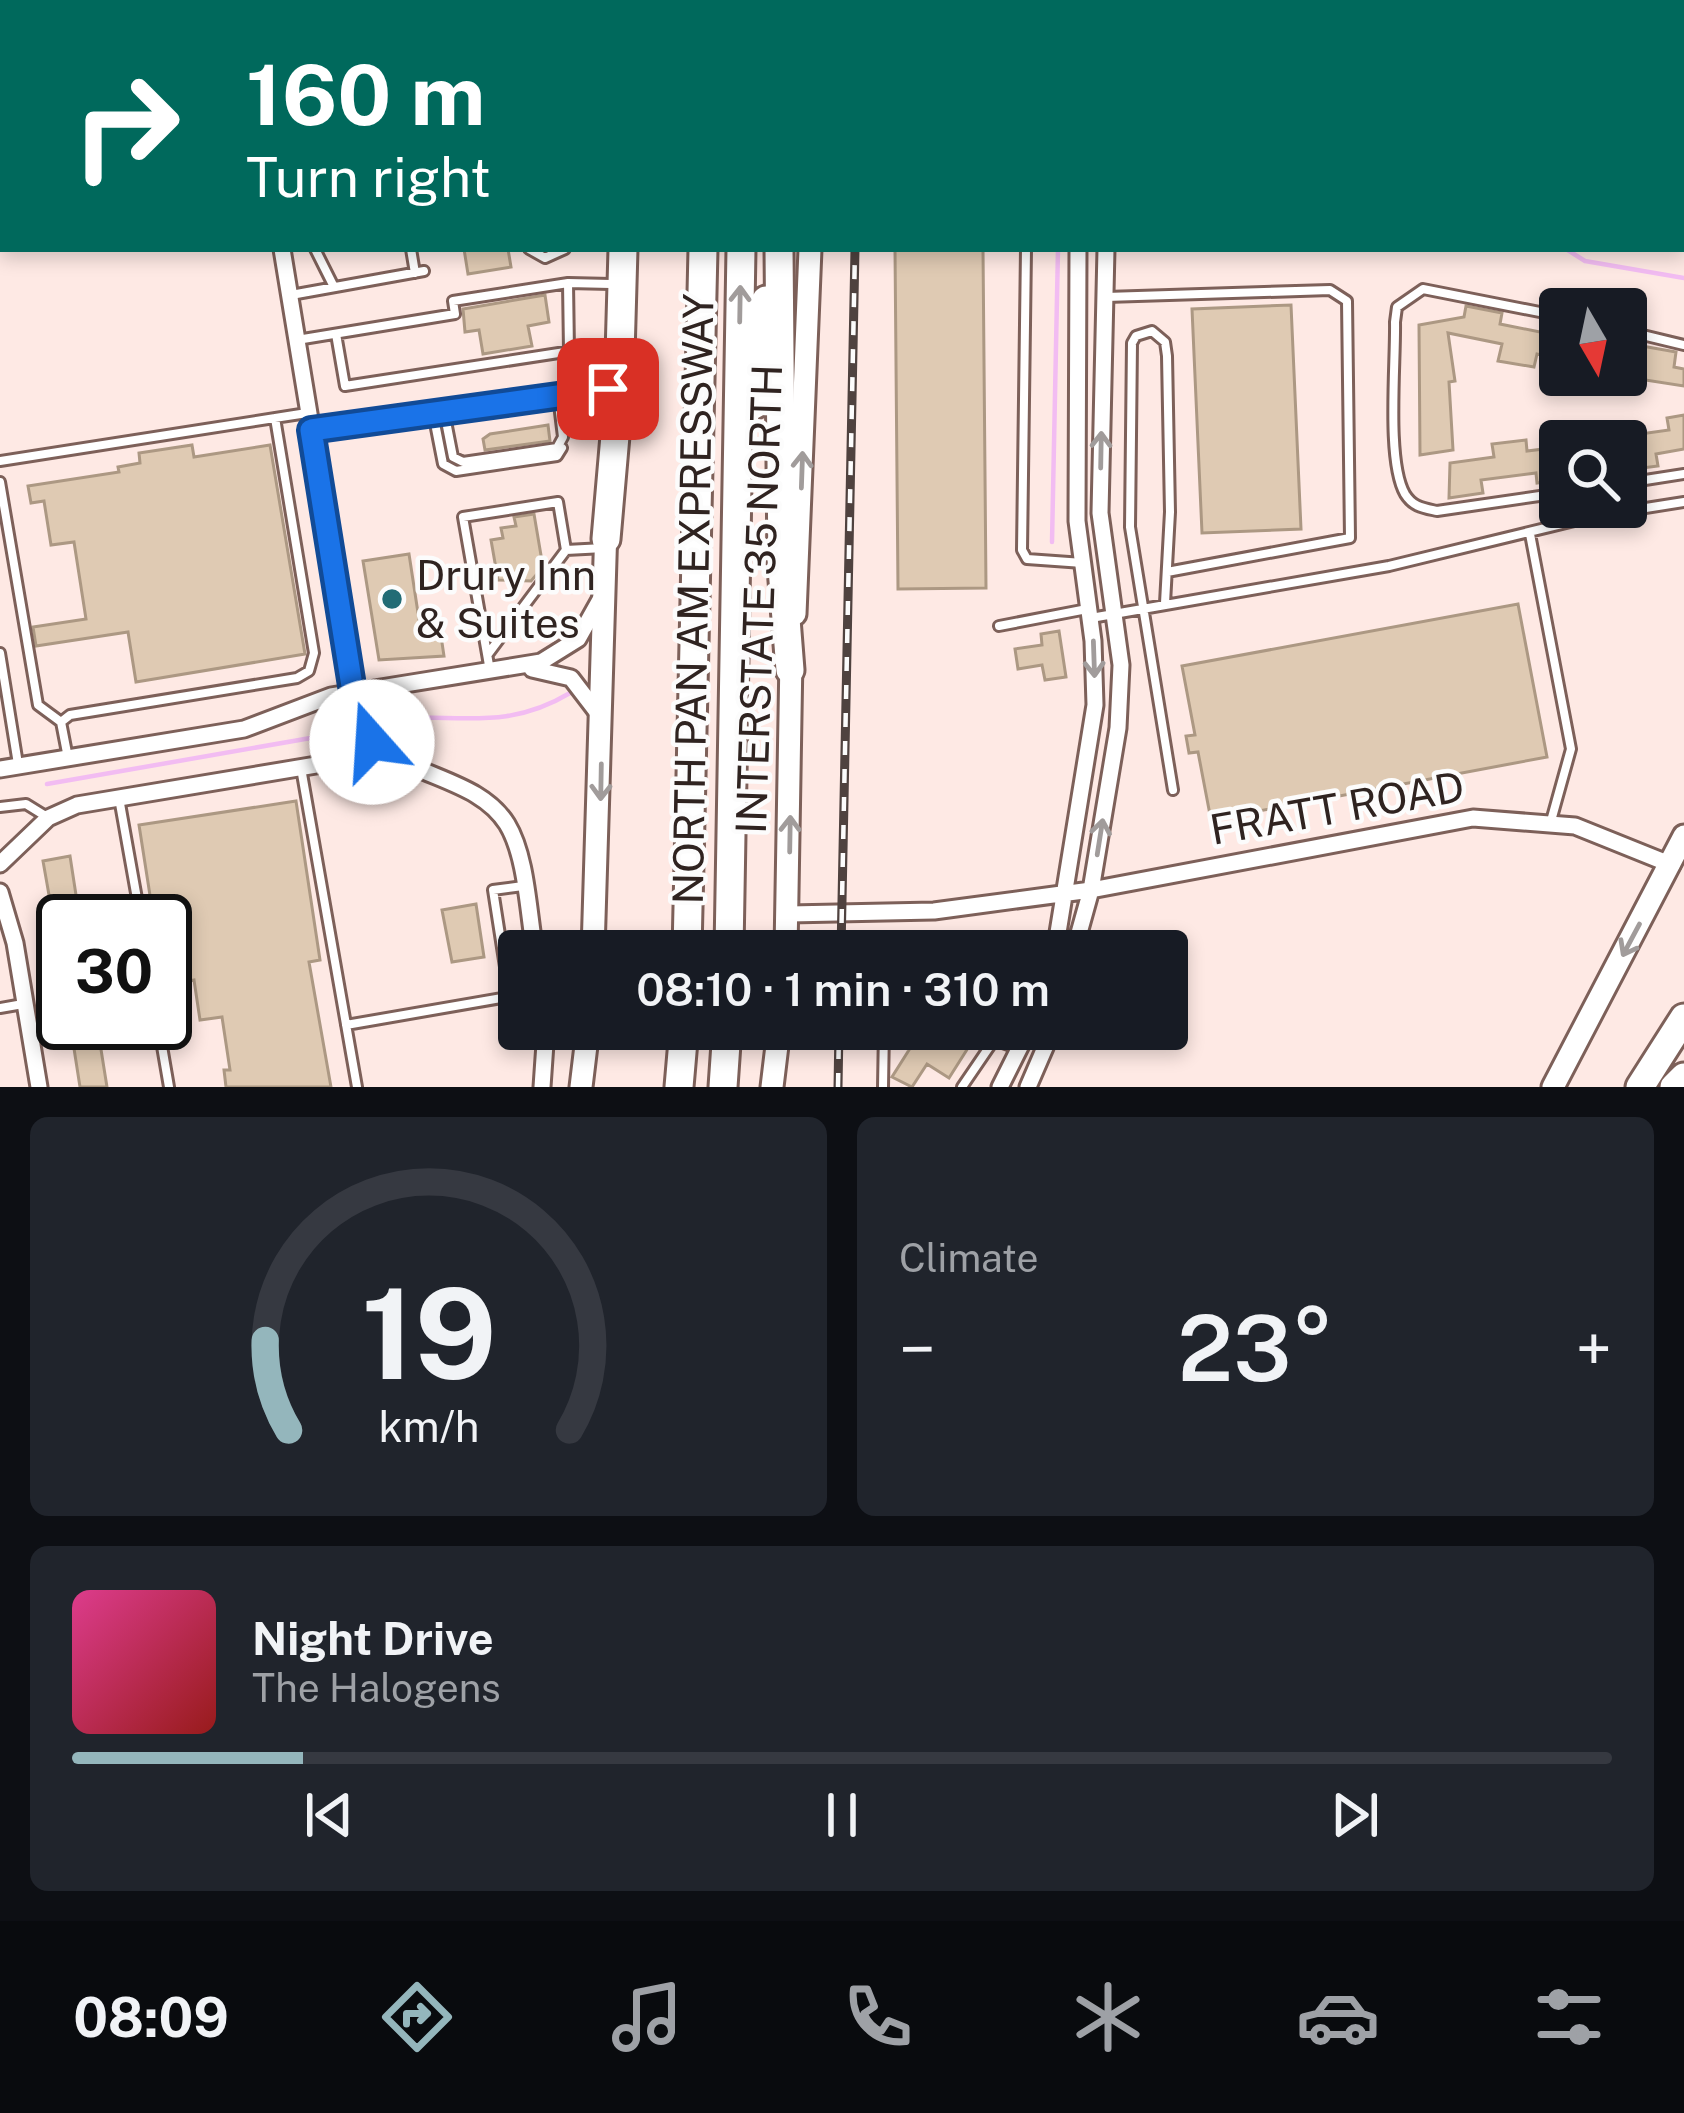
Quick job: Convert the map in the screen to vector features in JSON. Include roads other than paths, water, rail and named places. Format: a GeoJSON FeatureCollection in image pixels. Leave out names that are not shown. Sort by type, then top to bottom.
{"type":"FeatureCollection","features":[{"type":"Feature","properties":{"kind":"highway"},"geometry":{"type":"LineString","coordinates":[[606,543],[619,390],[623,252]]}},
{"type":"Feature","properties":{"kind":"highway","name":"NORTH PAN AM EXPRESSWAY"},"geometry":{"type":"LineString","coordinates":[[687,930],[703,252]]}},
{"type":"Feature","properties":{"kind":"highway","name":"NORTH PAN AM EXPRESSWAY"},"geometry":{"type":"LineString","coordinates":[[729,930],[741,252]]}},
{"type":"Feature","properties":{"kind":"highway"},"geometry":{"type":"LineString","coordinates":[[736,631],[751,508],[759,348],[776,252]]}},
{"type":"Feature","properties":{"kind":"highway"},"geometry":{"type":"LineString","coordinates":[[777,252],[782,568],[790,670]]}},
{"type":"Feature","properties":{"kind":"highway"},"geometry":{"type":"LineString","coordinates":[[1640,1087],[1684,1018]]}},
{"type":"Feature","properties":{"kind":"highway"},"geometry":{"type":"LineString","coordinates":[[679,1087],[682,1050]]}},
{"type":"Feature","properties":{"kind":"highway"},"geometry":{"type":"LineString","coordinates":[[723,1087],[726,1050]]}},
{"type":"Feature","properties":{"kind":"highway"},"geometry":{"type":"LineString","coordinates":[[1674,1087],[1684,1077]]}},
{"type":"Feature","properties":{"kind":"main road"},"geometry":{"type":"LineString","coordinates":[[594,930],[603,725],[611,252]]}},
{"type":"Feature","properties":{"kind":"main road","name":"INTERSTATE 35 NORTH"},"geometry":{"type":"LineString","coordinates":[[788,930],[790,670],[800,559],[809,252]]}},
{"type":"Feature","properties":{"kind":"main road"},"geometry":{"type":"LineString","coordinates":[[1552,1087],[1684,836]]}},
{"type":"Feature","properties":{"kind":"main road"},"geometry":{"type":"LineString","coordinates":[[580,1087],[585,1050]]}},
{"type":"Feature","properties":{"kind":"main road"},"geometry":{"type":"LineString","coordinates":[[772,1087],[776,1050]]}},
{"type":"Feature","properties":{"kind":"street"},"geometry":{"type":"LineString","coordinates":[[283,252],[353,692],[372,742],[500,814],[511,830],[531,930]]}},
{"type":"Feature","properties":{"kind":"street"},"geometry":{"type":"LineString","coordinates":[[1060,930],[1095,705],[1077,520],[1078,252]]}},
{"type":"Feature","properties":{"kind":"street"},"geometry":{"type":"LineString","coordinates":[[1080,930],[1118,728],[1121,665],[1100,513],[1106,252]]}},
{"type":"Feature","properties":{"kind":"street"},"geometry":{"type":"LineString","coordinates":[[517,667],[565,651],[605,591]]}},
{"type":"Feature","properties":{"kind":"street"},"geometry":{"type":"LineString","coordinates":[[0,769],[261,725],[315,701],[488,663],[571,678],[590,697],[603,725]]}},
{"type":"Feature","properties":{"kind":"street"},"geometry":{"type":"LineString","coordinates":[[0,863],[48,818],[119,796],[334,761],[372,742]]}},
{"type":"Feature","properties":{"kind":"street","name":"FRATT ROAD"},"geometry":{"type":"LineString","coordinates":[[789,914],[934,911],[1010,902],[1439,822],[1507,817],[1551,821],[1608,836],[1672,865]]}},
{"type":"Feature","properties":{"kind":"street"},"geometry":{"type":"LineString","coordinates":[[0,892],[39,1087]]}},
{"type":"Feature","properties":{"kind":"street"},"geometry":{"type":"LineString","coordinates":[[542,1087],[545,1050]]}},
{"type":"Feature","properties":{"kind":"street"},"geometry":{"type":"LineString","coordinates":[[1000,1087],[1021,1050]]}},
{"type":"Feature","properties":{"kind":"street"},"geometry":{"type":"LineString","coordinates":[[1028,1087],[1044,1050]]}},
{"type":"Feature","properties":{"kind":"lane"},"geometry":{"type":"LineString","coordinates":[[317,252],[334,287]]}},
{"type":"Feature","properties":{"kind":"lane"},"geometry":{"type":"LineString","coordinates":[[290,295],[420,272],[412,252]]}},
{"type":"Feature","properties":{"kind":"lane"},"geometry":{"type":"LineString","coordinates":[[1026,252],[1022,550],[1027,560],[1083,563]]}},
{"type":"Feature","properties":{"kind":"lane"},"geometry":{"type":"LineString","coordinates":[[297,340],[455,314],[453,301],[568,283],[610,284]]}},
{"type":"Feature","properties":{"kind":"lane"},"geometry":{"type":"LineString","coordinates":[[568,283],[569,351]]}},
{"type":"Feature","properties":{"kind":"lane"},"geometry":{"type":"LineString","coordinates":[[1539,312],[1423,289],[1397,307],[1395,322],[1397,459],[1406,497],[1418,507],[1437,511],[1539,496]]}},
{"type":"Feature","properties":{"kind":"lane"},"geometry":{"type":"LineString","coordinates":[[1105,297],[1330,290],[1347,301],[1351,538],[1167,572]]}},
{"type":"Feature","properties":{"kind":"lane"},"geometry":{"type":"LineString","coordinates":[[1165,604],[1167,356],[1158,334],[1144,332],[1132,344],[1129,503],[1173,790]]}},
{"type":"Feature","properties":{"kind":"lane"},"geometry":{"type":"LineString","coordinates":[[336,334],[345,386],[569,351],[610,350]]}},
{"type":"Feature","properties":{"kind":"lane"},"geometry":{"type":"LineString","coordinates":[[1647,336],[1684,345]]}},
{"type":"Feature","properties":{"kind":"lane"},"geometry":{"type":"LineString","coordinates":[[0,460],[275,418],[310,422],[439,412],[608,389]]}},
{"type":"Feature","properties":{"kind":"lane"},"geometry":{"type":"LineString","coordinates":[[439,412],[453,457],[463,462],[557,448],[563,437],[558,396]]}},
{"type":"Feature","properties":{"kind":"lane"},"geometry":{"type":"LineString","coordinates":[[61,722],[70,715],[297,678],[309,670],[314,653],[275,418]]}},
{"type":"Feature","properties":{"kind":"lane"},"geometry":{"type":"LineString","coordinates":[[1647,479],[1684,474]]}},
{"type":"Feature","properties":{"kind":"lane"},"geometry":{"type":"LineString","coordinates":[[0,482],[38,705],[61,722],[68,758]]}},
{"type":"Feature","properties":{"kind":"lane"},"geometry":{"type":"LineString","coordinates":[[558,502],[566,550],[488,663],[463,517],[558,502]]}},
{"type":"Feature","properties":{"kind":"lane"},"geometry":{"type":"LineString","coordinates":[[999,626],[1114,614],[1389,566],[1684,502]]}},
{"type":"Feature","properties":{"kind":"lane"},"geometry":{"type":"LineString","coordinates":[[1530,534],[1571,749],[1551,821]]}},
{"type":"Feature","properties":{"kind":"lane"},"geometry":{"type":"LineString","coordinates":[[566,550],[606,543]]}},
{"type":"Feature","properties":{"kind":"lane"},"geometry":{"type":"LineString","coordinates":[[0,658],[19,766]]}},
{"type":"Feature","properties":{"kind":"lane"},"geometry":{"type":"LineString","coordinates":[[0,734],[13,733]]}},
{"type":"Feature","properties":{"kind":"lane"},"geometry":{"type":"LineString","coordinates":[[301,766],[357,1087]]}},
{"type":"Feature","properties":{"kind":"lane"},"geometry":{"type":"LineString","coordinates":[[119,796],[136,894]]}},
{"type":"Feature","properties":{"kind":"lane"},"geometry":{"type":"LineString","coordinates":[[0,807],[26,804],[48,818]]}},
{"type":"Feature","properties":{"kind":"lane"},"geometry":{"type":"LineString","coordinates":[[499,930],[493,890],[523,886]]}},
{"type":"Feature","properties":{"kind":"lane"},"geometry":{"type":"LineString","coordinates":[[346,1025],[498,999]]}},
{"type":"Feature","properties":{"kind":"lane"},"geometry":{"type":"LineString","coordinates":[[0,1008],[25,1004]]}},
{"type":"Feature","properties":{"kind":"lane"},"geometry":{"type":"LineString","coordinates":[[163,1050],[169,1087]]}},
{"type":"Feature","properties":{"kind":"lane"},"geometry":{"type":"LineString","coordinates":[[883,1087],[884,1050]]}},
{"type":"Feature","properties":{"kind":"lane"},"geometry":{"type":"LineString","coordinates":[[962,1087],[986,1050]]}},
{"type":"Feature","properties":{"kind":"waterway"},"geometry":{"type":"LineString","coordinates":[[1052,542],[1058,252]]}},
{"type":"Feature","properties":{"kind":"waterway"},"geometry":{"type":"LineString","coordinates":[[1571,252],[1585,261],[1684,278]]}},
{"type":"Feature","properties":{"kind":"waterway"},"geometry":{"type":"LineString","coordinates":[[375,720],[520,714],[570,693]]}},
{"type":"Feature","properties":{"kind":"waterway"},"geometry":{"type":"LineString","coordinates":[[47,784],[345,732]]}},
{"type":"Feature","properties":{"kind":"railway"},"geometry":{"type":"LineString","coordinates":[[841,930],[855,252]]}},
{"type":"Feature","properties":{"kind":"railway"},"geometry":{"type":"LineString","coordinates":[[838,1087],[839,1050]]}},
{"type":"Feature","properties":{"kind":"place","name":"Drury Inn & Suites"},"geometry":{"type":"Point","coordinates":[392,599]}}]}
